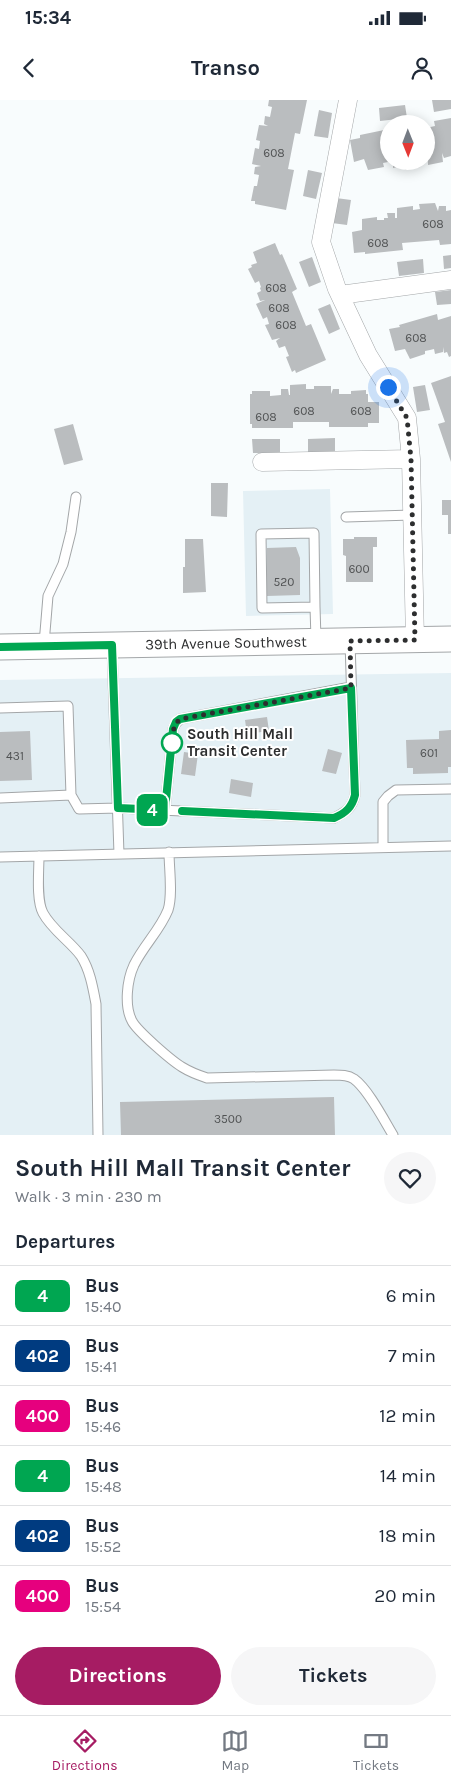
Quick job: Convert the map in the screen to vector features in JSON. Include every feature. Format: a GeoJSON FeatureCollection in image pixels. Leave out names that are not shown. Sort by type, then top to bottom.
{"type":"FeatureCollection","features":[{"type":"Feature","properties":{"kind":"main road","name":"39th Avenue Southwest"},"geometry":{"type":"LineString","coordinates":[[0,647],[451,639]]}},
{"type":"Feature","properties":{"kind":"street"},"geometry":{"type":"LineString","coordinates":[[351,101],[321,242],[340,295],[368,355],[407,418],[411,459],[415,640]]}},
{"type":"Feature","properties":{"kind":"street"},"geometry":{"type":"LineString","coordinates":[[340,295],[451,280]]}},
{"type":"Feature","properties":{"kind":"street"},"geometry":{"type":"LineString","coordinates":[[262,462],[411,459]]}},
{"type":"Feature","properties":{"kind":"lane"},"geometry":{"type":"LineString","coordinates":[[44,646],[48,596],[63,564],[71,532],[76,497]]}},
{"type":"Feature","properties":{"kind":"lane"},"geometry":{"type":"LineString","coordinates":[[346,518],[412,516]]}},
{"type":"Feature","properties":{"kind":"lane"},"geometry":{"type":"LineString","coordinates":[[316,607],[262,608],[261,534],[314,533],[316,607],[316,642]]}},
{"type":"Feature","properties":{"kind":"lane"},"geometry":{"type":"LineString","coordinates":[[0,708],[68,706],[71,795],[79,809],[118,808],[334,818],[343,814],[353,803],[355,795],[350,641]]}},
{"type":"Feature","properties":{"kind":"lane"},"geometry":{"type":"LineString","coordinates":[[112,645],[119,854]]}},
{"type":"Feature","properties":{"kind":"lane"},"geometry":{"type":"LineString","coordinates":[[165,810],[173,729],[176,722],[180,719],[351,688]]}},
{"type":"Feature","properties":{"kind":"lane"},"geometry":{"type":"LineString","coordinates":[[383,847],[383,802],[388,796],[396,790],[451,789]]}},
{"type":"Feature","properties":{"kind":"lane"},"geometry":{"type":"LineString","coordinates":[[0,798],[71,795]]}},
{"type":"Feature","properties":{"kind":"lane"},"geometry":{"type":"LineString","coordinates":[[0,857],[451,846]]}},
{"type":"Feature","properties":{"kind":"lane"},"geometry":{"type":"LineString","coordinates":[[169,852],[169,908],[133,966],[128,994],[132,1021],[180,1066],[207,1078],[334,1075],[345,1075],[353,1078],[362,1086],[393,1135]]}},
{"type":"Feature","properties":{"kind":"lane"},"geometry":{"type":"LineString","coordinates":[[39,856],[40,904],[43,913],[63,938],[81,956],[93,986],[96,1004],[98,1135]]}},
{"type":"Feature","properties":{"kind":"shaded area"},"geometry":{"type":"Polygon","coordinates":[[[330,489],[333,614],[246,616],[243,491],[330,489]]]}},
{"type":"Feature","properties":{"kind":"shaded area"},"geometry":{"type":"Polygon","coordinates":[[[451,673],[451,1135],[0,1135],[0,680],[451,673]]]}},
{"type":"Feature","properties":{"kind":"building"},"geometry":{"type":"Polygon","coordinates":[[[269,100],[307,100],[300,134],[295,133],[288,169],[294,170],[286,210],[255,204],[255,201],[251,201],[254,186],[257,186],[259,175],[254,174],[255,167],[261,166],[252,164],[255,148],[259,149],[260,141],[256,140],[259,125],[268,126],[264,124],[265,116],[270,117],[272,107],[268,106],[269,100]]]}},
{"type":"Feature","properties":{"kind":"building"},"geometry":{"type":"Polygon","coordinates":[[[432,100],[451,100],[451,109],[434,112],[432,100]]]}},
{"type":"Feature","properties":{"kind":"building"},"geometry":{"type":"Polygon","coordinates":[[[405,105],[407,115],[380,115],[380,121],[379,108],[405,105]]]}},
{"type":"Feature","properties":{"kind":"building"},"geometry":{"type":"Polygon","coordinates":[[[319,110],[332,113],[328,138],[314,136],[319,110]]]}},
{"type":"Feature","properties":{"kind":"building"},"geometry":{"type":"Polygon","coordinates":[[[451,118],[451,156],[444,158],[442,153],[443,162],[435,164],[435,126],[435,121],[451,118]]]}},
{"type":"Feature","properties":{"kind":"building"},"geometry":{"type":"Polygon","coordinates":[[[380,131],[380,168],[368,170],[364,159],[354,162],[350,140],[360,138],[360,135],[380,131]]]}},
{"type":"Feature","properties":{"kind":"building"},"geometry":{"type":"Polygon","coordinates":[[[308,170],[322,173],[316,199],[303,196],[308,170]]]}},
{"type":"Feature","properties":{"kind":"building"},"geometry":{"type":"Polygon","coordinates":[[[336,198],[351,200],[347,225],[332,223],[336,198]]]}},
{"type":"Feature","properties":{"kind":"building"},"geometry":{"type":"Polygon","coordinates":[[[435,203],[438,211],[439,206],[446,206],[446,211],[451,210],[451,244],[440,245],[439,240],[402,243],[403,250],[365,254],[365,252],[354,253],[352,232],[362,230],[362,219],[377,217],[377,220],[384,220],[384,218],[388,218],[387,213],[395,213],[395,218],[397,218],[397,208],[413,206],[413,210],[420,209],[419,204],[435,203]]]}},
{"type":"Feature","properties":{"kind":"building"},"geometry":{"type":"Polygon","coordinates":[[[275,243],[280,255],[282,254],[297,289],[292,292],[306,326],[311,324],[326,360],[296,373],[295,370],[292,372],[286,357],[289,356],[285,346],[279,348],[276,341],[280,338],[272,340],[265,325],[269,324],[267,317],[263,319],[256,304],[265,300],[260,301],[257,293],[261,291],[259,281],[255,283],[248,269],[252,267],[251,265],[257,263],[253,252],[275,243]]]}},
{"type":"Feature","properties":{"kind":"building"},"geometry":{"type":"Polygon","coordinates":[[[451,255],[451,268],[444,269],[443,256],[451,255]]]}},
{"type":"Feature","properties":{"kind":"building"},"geometry":{"type":"Polygon","coordinates":[[[312,257],[321,282],[309,287],[299,262],[312,257]]]}},
{"type":"Feature","properties":{"kind":"building"},"geometry":{"type":"Polygon","coordinates":[[[423,259],[424,273],[399,276],[397,262],[423,259]]]}},
{"type":"Feature","properties":{"kind":"building"},"geometry":{"type":"Polygon","coordinates":[[[451,290],[451,304],[437,305],[435,292],[451,290]]]}},
{"type":"Feature","properties":{"kind":"building"},"geometry":{"type":"Polygon","coordinates":[[[330,304],[340,329],[329,334],[318,309],[330,304]]]}},
{"type":"Feature","properties":{"kind":"building"},"geometry":{"type":"Polygon","coordinates":[[[437,314],[438,320],[451,316],[451,356],[449,357],[447,352],[444,353],[443,347],[443,352],[435,354],[434,349],[425,351],[425,354],[410,359],[405,349],[395,351],[389,329],[437,314]]]}},
{"type":"Feature","properties":{"kind":"building"},"geometry":{"type":"Polygon","coordinates":[[[451,376],[451,462],[438,424],[445,422],[431,383],[451,376]]]}},
{"type":"Feature","properties":{"kind":"building"},"geometry":{"type":"Polygon","coordinates":[[[306,384],[306,389],[314,389],[314,386],[331,386],[331,394],[333,389],[339,389],[339,394],[351,394],[351,391],[366,390],[368,402],[379,402],[379,423],[368,423],[368,427],[329,427],[329,422],[293,422],[293,428],[252,428],[252,424],[250,424],[250,394],[252,394],[252,391],[270,391],[270,396],[281,395],[281,389],[288,389],[290,395],[290,385],[306,384]]]}},
{"type":"Feature","properties":{"kind":"building"},"geometry":{"type":"Polygon","coordinates":[[[425,385],[430,410],[417,412],[413,387],[425,385]]]}},
{"type":"Feature","properties":{"kind":"building"},"geometry":{"type":"Polygon","coordinates":[[[73,424],[83,460],[64,465],[54,429],[73,424]]]}},
{"type":"Feature","properties":{"kind":"building"},"geometry":{"type":"Polygon","coordinates":[[[335,438],[335,452],[308,452],[308,439],[335,438]]]}},
{"type":"Feature","properties":{"kind":"building"},"geometry":{"type":"Polygon","coordinates":[[[252,439],[280,439],[280,453],[253,453],[252,439]]]}},
{"type":"Feature","properties":{"kind":"building"},"geometry":{"type":"Polygon","coordinates":[[[211,483],[228,483],[227,517],[211,516],[211,483]]]}},
{"type":"Feature","properties":{"kind":"building"},"geometry":{"type":"Polygon","coordinates":[[[442,500],[451,500],[451,534],[448,534],[448,515],[442,515],[442,500]]]}},
{"type":"Feature","properties":{"kind":"building"},"geometry":{"type":"Polygon","coordinates":[[[354,537],[377,537],[377,547],[373,547],[373,582],[346,582],[346,556],[343,555],[343,539],[354,539],[354,537]]]}},
{"type":"Feature","properties":{"kind":"building"},"geometry":{"type":"Polygon","coordinates":[[[185,539],[203,539],[206,592],[183,593],[185,539]]]}},
{"type":"Feature","properties":{"kind":"building"},"geometry":{"type":"Polygon","coordinates":[[[296,547],[300,558],[300,595],[267,596],[267,548],[296,547]]]}},
{"type":"Feature","properties":{"kind":"building"},"geometry":{"type":"Polygon","coordinates":[[[267,717],[269,731],[247,734],[245,720],[267,717]]]}},
{"type":"Feature","properties":{"kind":"building"},"geometry":{"type":"Polygon","coordinates":[[[451,730],[451,767],[448,767],[448,773],[413,774],[413,768],[407,768],[406,740],[439,739],[439,731],[451,730]]]}},
{"type":"Feature","properties":{"kind":"building"},"geometry":{"type":"Polygon","coordinates":[[[30,731],[32,780],[0,781],[0,732],[30,731]]]}},
{"type":"Feature","properties":{"kind":"building"},"geometry":{"type":"Polygon","coordinates":[[[328,749],[342,753],[336,774],[322,771],[328,749]]]}},
{"type":"Feature","properties":{"kind":"building"},"geometry":{"type":"Polygon","coordinates":[[[184,752],[198,754],[195,776],[181,774],[184,752]]]}},
{"type":"Feature","properties":{"kind":"building"},"geometry":{"type":"Polygon","coordinates":[[[231,779],[253,783],[251,797],[229,793],[231,779]]]}},
{"type":"Feature","properties":{"kind":"building"},"geometry":{"type":"Polygon","coordinates":[[[334,1097],[335,1135],[121,1135],[120,1102],[334,1097]]]}},
{"type":"Feature","properties":{"kind":"bus line","name":"4"},"geometry":{"type":"LineString","coordinates":[[0,647],[112,645],[118,808],[165,810],[173,729],[176,722],[180,719],[351,688],[355,795],[353,803],[343,814],[334,818],[182,811]]}},
{"type":"Feature","properties":{"kind":"place","name":"South Hill Mall Transit Center"},"geometry":{"type":"Point","coordinates":[172,743]}},
{"type":"Feature","properties":{"kind":"route"},"geometry":{"type":"LineString","coordinates":[[172,743],[172,745],[173,729],[176,722],[180,719],[351,688],[350,641],[415,640],[411,459],[407,418],[388,387]]}}]}
